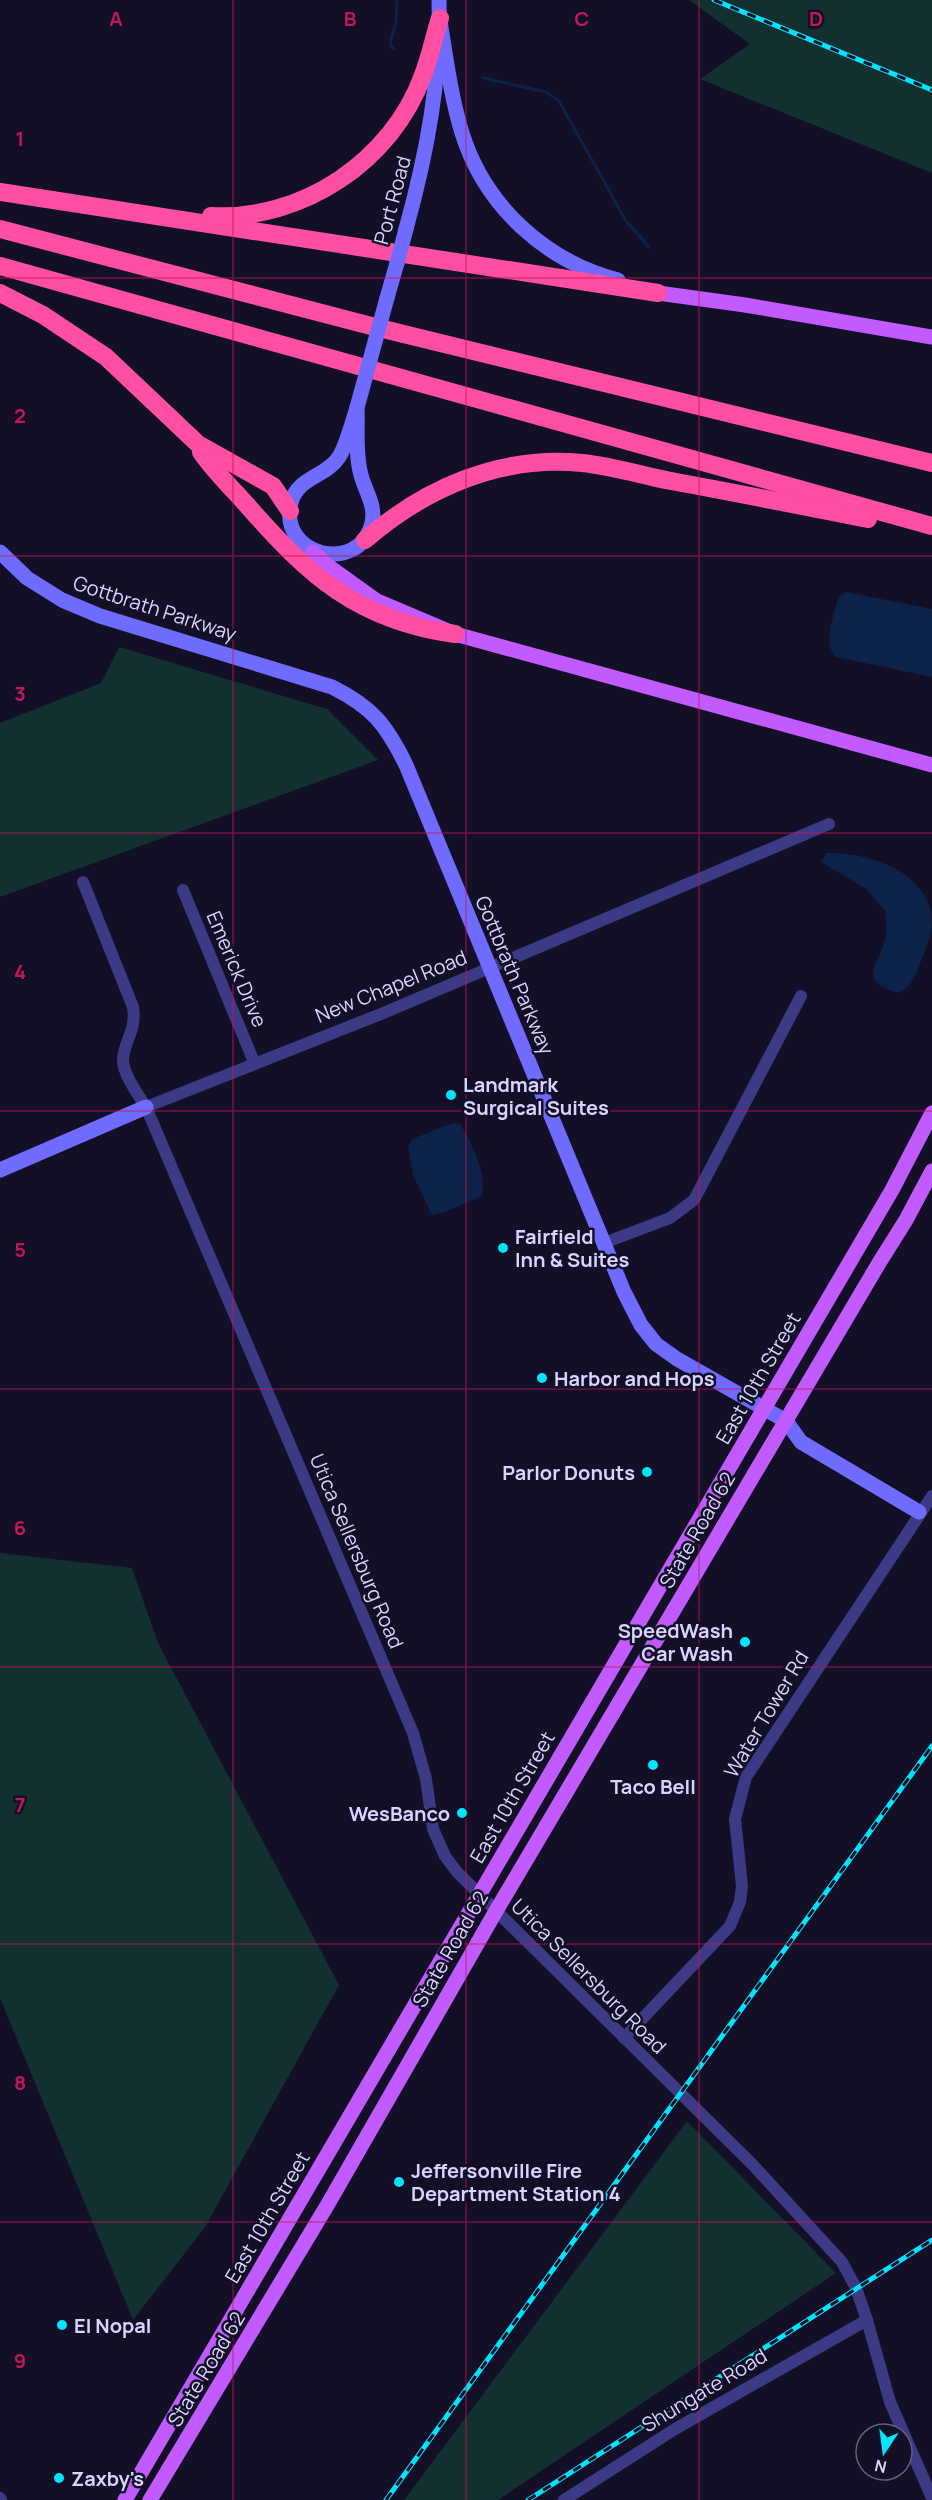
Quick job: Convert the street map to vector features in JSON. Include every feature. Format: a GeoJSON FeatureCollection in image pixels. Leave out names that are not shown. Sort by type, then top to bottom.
{"type":"FeatureCollection","features":[{"type":"Feature","properties":{"kind":"highway"},"geometry":{"type":"LineString","coordinates":[[163,217],[180,214],[225,216],[257,214],[311,196],[357,168],[392,130],[409,104],[423,76],[439,9]]}},
{"type":"Feature","properties":{"kind":"highway"},"geometry":{"type":"LineString","coordinates":[[0,192],[658,293]]}},
{"type":"Feature","properties":{"kind":"highway"},"geometry":{"type":"LineString","coordinates":[[0,229],[363,324],[932,463]]}},
{"type":"Feature","properties":{"kind":"highway"},"geometry":{"type":"LineString","coordinates":[[0,266],[932,527]]}},
{"type":"Feature","properties":{"kind":"highway"},"geometry":{"type":"LineString","coordinates":[[0,293],[43,315],[106,357],[198,444],[273,486],[290,511]]}},
{"type":"Feature","properties":{"kind":"highway"},"geometry":{"type":"LineString","coordinates":[[198,444],[201,453],[280,543],[317,577],[359,605],[386,617],[422,630],[455,634]]}},
{"type":"Feature","properties":{"kind":"highway"},"geometry":{"type":"LineString","coordinates":[[365,540],[411,504],[452,483],[502,467],[560,462],[609,467],[932,527]]}},
{"type":"Feature","properties":{"kind":"main road"},"geometry":{"type":"LineString","coordinates":[[658,293],[745,305],[932,337]]}},
{"type":"Feature","properties":{"kind":"main road"},"geometry":{"type":"LineString","coordinates":[[313,552],[327,565],[377,601],[455,634],[931,766]]}},
{"type":"Feature","properties":{"kind":"main road","name":"East 10th Street"},"geometry":{"type":"LineString","coordinates":[[125,2500],[892,1190],[932,1113]]}},
{"type":"Feature","properties":{"kind":"main road","name":"State Road 62"},"geometry":{"type":"LineString","coordinates":[[150,2500],[328,2204],[496,1911],[906,1220],[932,1171]]}},
{"type":"Feature","properties":{"kind":"street","name":"Port Road"},"geometry":{"type":"LineString","coordinates":[[359,400],[406,229],[431,127],[437,82],[439,9]]}},
{"type":"Feature","properties":{"kind":"street"},"geometry":{"type":"LineString","coordinates":[[439,9],[462,133],[484,182],[501,205],[524,230],[578,267],[658,293]]}},
{"type":"Feature","properties":{"kind":"street"},"geometry":{"type":"LineString","coordinates":[[359,400],[361,475],[373,514],[365,540],[358,546],[340,554],[313,552],[294,535],[290,511],[299,487],[338,459],[359,400]]}},
{"type":"Feature","properties":{"kind":"street","name":"Gottbrath Parkway"},"geometry":{"type":"LineString","coordinates":[[0,552],[27,578],[62,600],[100,616],[332,687],[362,703],[380,718],[406,765],[489,969],[604,1243],[641,1325],[656,1344],[786,1421],[801,1442],[919,1512]]}},
{"type":"Feature","properties":{"kind":"street","name":"New Chapel Road"},"geometry":{"type":"LineString","coordinates":[[0,1170],[254,1062],[489,969],[829,824]]}},
{"type":"Feature","properties":{"kind":"street","name":"Utica Sellersburg Road"},"geometry":{"type":"LineString","coordinates":[[83,882],[133,1007],[134,1029],[124,1054],[123,1063],[146,1107],[413,1733],[426,1779],[433,1829],[439,1845],[457,1872],[479,1896],[752,2163],[833,2250],[849,2273],[867,2320],[890,2402],[932,2498]]}},
{"type":"Feature","properties":{"kind":"street","name":"Emerick Drive"},"geometry":{"type":"LineString","coordinates":[[183,890],[254,1062]]}},
{"type":"Feature","properties":{"kind":"street"},"geometry":{"type":"LineString","coordinates":[[604,1243],[670,1218],[694,1200],[801,996]]}},
{"type":"Feature","properties":{"kind":"street","name":"Water Tower Rd"},"geometry":{"type":"LineString","coordinates":[[624,2038],[730,1926],[740,1902],[742,1886],[742,1864],[735,1820],[746,1777],[919,1512],[932,1496]]}},
{"type":"Feature","properties":{"kind":"street","name":"Shungate Road"},"geometry":{"type":"LineString","coordinates":[[564,2500],[675,2429],[867,2320]]}},
{"type":"Feature","properties":{"kind":"green space"},"geometry":{"type":"Polygon","coordinates":[[[689,0],[932,0],[932,173],[700,79],[750,44],[689,0]]]}},
{"type":"Feature","properties":{"kind":"green space"},"geometry":{"type":"Polygon","coordinates":[[[119,647],[327,709],[378,760],[0,897],[0,723],[101,683],[119,647]]]}},
{"type":"Feature","properties":{"kind":"green space"},"geometry":{"type":"Polygon","coordinates":[[[0,1553],[132,1568],[158,1643],[339,1985],[205,2227],[133,2320],[0,1998],[0,1553]]]}},
{"type":"Feature","properties":{"kind":"green space"},"geometry":{"type":"Polygon","coordinates":[[[687,2121],[836,2273],[498,2500],[404,2500],[687,2121]]]}},
{"type":"Feature","properties":{"kind":"water"},"geometry":{"type":"Polygon","coordinates":[[[846,592],[932,609],[932,677],[836,657],[830,645],[830,629],[838,598],[846,592]]]}},
{"type":"Feature","properties":{"kind":"water"},"geometry":{"type":"Polygon","coordinates":[[[826,853],[859,856],[893,867],[920,889],[928,903],[932,921],[931,931],[915,976],[903,991],[898,993],[885,988],[877,983],[874,977],[875,964],[885,939],[885,911],[865,888],[821,862],[826,853]]]}},
{"type":"Feature","properties":{"kind":"water"},"geometry":{"type":"Polygon","coordinates":[[[453,1123],[460,1124],[477,1159],[482,1178],[482,1196],[445,1212],[432,1215],[413,1175],[408,1146],[412,1139],[453,1123]]]}},
{"type":"Feature","properties":{"kind":"waterway"},"geometry":{"type":"LineString","coordinates":[[394,49],[390,44],[396,21],[397,0]]}},
{"type":"Feature","properties":{"kind":"waterway"},"geometry":{"type":"LineString","coordinates":[[484,78],[546,92],[559,101],[626,221],[649,247]]}},
{"type":"Feature","properties":{"kind":"railway"},"geometry":{"type":"LineString","coordinates":[[714,0],[932,90]]}},
{"type":"Feature","properties":{"kind":"railway"},"geometry":{"type":"LineString","coordinates":[[386,2500],[932,1746]]}},
{"type":"Feature","properties":{"kind":"railway"},"geometry":{"type":"LineString","coordinates":[[528,2500],[932,2240]]}},
{"type":"Feature","properties":{"kind":"place","name":"Landmark Surgical Suites"},"geometry":{"type":"Point","coordinates":[451,1095]}},
{"type":"Feature","properties":{"kind":"place","name":"Fairfield Inn & Suites"},"geometry":{"type":"Point","coordinates":[503,1248]}},
{"type":"Feature","properties":{"kind":"place","name":"Harbor and Hops"},"geometry":{"type":"Point","coordinates":[542,1378]}},
{"type":"Feature","properties":{"kind":"place","name":"Parlor Donuts"},"geometry":{"type":"Point","coordinates":[647,1472]}},
{"type":"Feature","properties":{"kind":"place","name":"SpeedWash Car Wash"},"geometry":{"type":"Point","coordinates":[745,1642]}},
{"type":"Feature","properties":{"kind":"place","name":"Taco Bell"},"geometry":{"type":"Point","coordinates":[653,1765]}},
{"type":"Feature","properties":{"kind":"place","name":"WesBanco"},"geometry":{"type":"Point","coordinates":[462,1813]}},
{"type":"Feature","properties":{"kind":"place","name":"Jeffersonville Fire Department Station 4"},"geometry":{"type":"Point","coordinates":[399,2182]}},
{"type":"Feature","properties":{"kind":"place","name":"El Nopal"},"geometry":{"type":"Point","coordinates":[62,2325]}},
{"type":"Feature","properties":{"kind":"place","name":"Zaxby's"},"geometry":{"type":"Point","coordinates":[59,2478]}}]}
